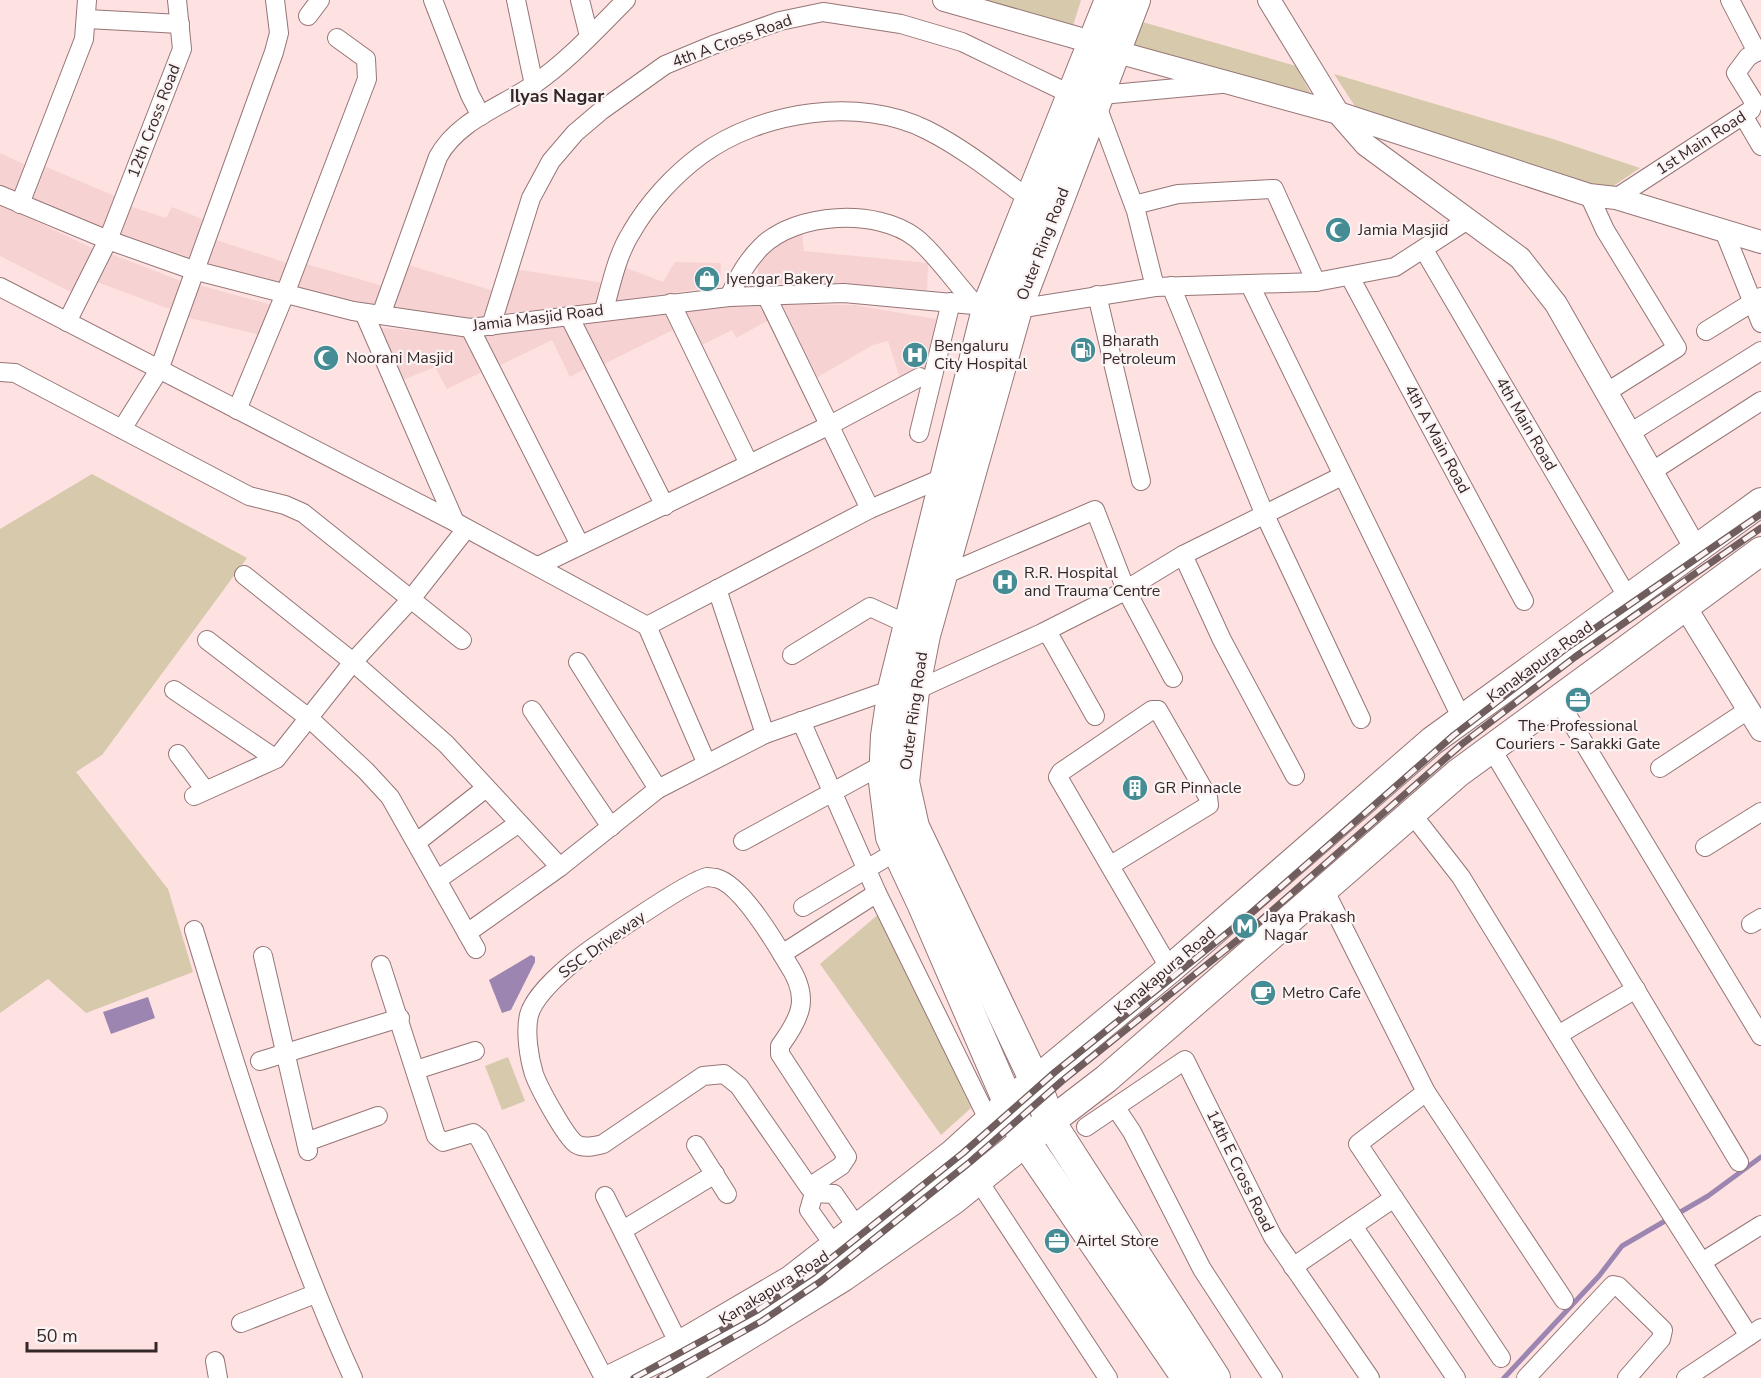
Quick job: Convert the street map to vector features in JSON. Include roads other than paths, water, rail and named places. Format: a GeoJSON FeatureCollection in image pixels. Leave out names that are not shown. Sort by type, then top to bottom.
{"type":"FeatureCollection","features":[{"type":"Feature","properties":{"kind":"highway","name":"Outer Ring Road"},"geometry":{"type":"LineString","coordinates":[[1110,0],[1106,47],[1017,309],[944,575],[925,635],[886,736],[884,782],[890,826],[897,851],[922,903],[999,1112],[1025,1141],[1187,1378]]}},
{"type":"Feature","properties":{"kind":"highway","name":"Outer Ring Road"},"geometry":{"type":"LineString","coordinates":[[1106,47],[1135,0]]}},
{"type":"Feature","properties":{"kind":"highway","name":"Outer Ring Road"},"geometry":{"type":"LineString","coordinates":[[1090,99],[1029,199],[981,304],[945,477],[909,625],[904,690],[904,782],[914,827],[1035,1081],[1050,1122],[1215,1378]]}},
{"type":"Feature","properties":{"kind":"highway","name":"Kanakapura Road"},"geometry":{"type":"LineString","coordinates":[[615,1378],[680,1346],[791,1281],[848,1239],[954,1154],[1035,1081]]}},
{"type":"Feature","properties":{"kind":"highway","name":"Kanakapura Road"},"geometry":{"type":"LineString","coordinates":[[677,1378],[843,1276],[978,1180],[1050,1122]]}},
{"type":"Feature","properties":{"kind":"main road","name":"Kanakapura Road"},"geometry":{"type":"LineString","coordinates":[[1035,1081],[1170,969],[1432,741],[1761,502]]}},
{"type":"Feature","properties":{"kind":"main road","name":"Kanakapura Road"},"geometry":{"type":"LineString","coordinates":[[1050,1122],[1106,1079],[1491,748],[1761,551]]}},
{"type":"Feature","properties":{"kind":"street"},"geometry":{"type":"LineString","coordinates":[[20,204],[84,39],[87,0]]}},
{"type":"Feature","properties":{"kind":"street","name":"12th Cross Road"},"geometry":{"type":"LineString","coordinates":[[67,322],[108,240],[182,49],[177,0]]}},
{"type":"Feature","properties":{"kind":"street"},"geometry":{"type":"LineString","coordinates":[[122,429],[159,369],[277,42],[275,0]]}},
{"type":"Feature","properties":{"kind":"street"},"geometry":{"type":"LineString","coordinates":[[308,16],[321,0]]}},
{"type":"Feature","properties":{"kind":"street"},"geometry":{"type":"LineString","coordinates":[[433,0],[481,116]]}},
{"type":"Feature","properties":{"kind":"street"},"geometry":{"type":"LineString","coordinates":[[516,0],[534,84]]}},
{"type":"Feature","properties":{"kind":"street"},"geometry":{"type":"LineString","coordinates":[[580,0],[589,36]]}},
{"type":"Feature","properties":{"kind":"street"},"geometry":{"type":"LineString","coordinates":[[460,525],[372,314],[438,157],[448,141],[481,116],[534,84],[626,0]]}},
{"type":"Feature","properties":{"kind":"street"},"geometry":{"type":"LineString","coordinates":[[944,0],[1338,113],[1589,195],[1616,198],[1761,242]]}},
{"type":"Feature","properties":{"kind":"street"},"geometry":{"type":"LineString","coordinates":[[1269,0],[1338,113],[1366,145],[1520,258],[1556,304],[1696,549]]}},
{"type":"Feature","properties":{"kind":"street"},"geometry":{"type":"LineString","coordinates":[[1730,0],[1759,51]]}},
{"type":"Feature","properties":{"kind":"street","name":"4th A Cross Road"},"geometry":{"type":"LineString","coordinates":[[491,326],[531,198],[551,161],[575,133],[602,110],[665,65],[713,45],[780,21],[823,12],[901,24],[962,42],[1090,99]]}},
{"type":"Feature","properties":{"kind":"street"},"geometry":{"type":"LineString","coordinates":[[87,19],[180,24]]}},
{"type":"Feature","properties":{"kind":"street"},"geometry":{"type":"LineString","coordinates":[[237,410],[285,294],[367,79],[366,59],[338,38]]}},
{"type":"Feature","properties":{"kind":"street","name":"1st Main Road"},"geometry":{"type":"LineString","coordinates":[[1616,198],[1744,117],[1754,102],[1736,73],[1748,57],[1759,51]]}},
{"type":"Feature","properties":{"kind":"street"},"geometry":{"type":"LineString","coordinates":[[1229,83],[1090,99],[1134,205],[1163,287],[1264,513],[1361,718]]}},
{"type":"Feature","properties":{"kind":"street"},"geometry":{"type":"LineString","coordinates":[[604,310],[614,272],[630,234],[662,190],[702,154],[743,133],[780,120],[823,110],[877,113],[926,129],[1029,199]]}},
{"type":"Feature","properties":{"kind":"street"},"geometry":{"type":"LineString","coordinates":[[1744,117],[1761,146]]}},
{"type":"Feature","properties":{"kind":"street"},"geometry":{"type":"LineString","coordinates":[[1134,205],[1178,195],[1274,189],[1316,282]]}},
{"type":"Feature","properties":{"kind":"street","name":"Jamia Masjid Road"},"geometry":{"type":"LineString","coordinates":[[0,195],[108,240],[193,270],[372,314],[470,328],[604,310],[729,297],[844,293],[1017,309],[1097,295],[1163,287],[1316,282],[1395,267],[1469,219]]}},
{"type":"Feature","properties":{"kind":"street"},"geometry":{"type":"LineString","coordinates":[[1589,195],[1605,230],[1677,348],[1607,392]]}},
{"type":"Feature","properties":{"kind":"street"},"geometry":{"type":"LineString","coordinates":[[729,297],[744,266],[762,245],[787,230],[822,220],[856,217],[888,224],[916,238],[981,304]]}},
{"type":"Feature","properties":{"kind":"street"},"geometry":{"type":"LineString","coordinates":[[1724,231],[1757,300],[1761,323]]}},
{"type":"Feature","properties":{"kind":"street","name":"4th Main Road"},"geometry":{"type":"LineString","coordinates":[[1424,250],[1628,598]]}},
{"type":"Feature","properties":{"kind":"street","name":"4th A Main Road"},"geometry":{"type":"LineString","coordinates":[[1350,277],[1524,602]]}},
{"type":"Feature","properties":{"kind":"street"},"geometry":{"type":"LineString","coordinates":[[1250,285],[1462,719]]}},
{"type":"Feature","properties":{"kind":"street"},"geometry":{"type":"LineString","coordinates":[[0,287],[460,525],[647,626],[706,762]]}},
{"type":"Feature","properties":{"kind":"street"},"geometry":{"type":"LineString","coordinates":[[766,295],[870,509]]}},
{"type":"Feature","properties":{"kind":"street"},"geometry":{"type":"LineString","coordinates":[[1097,295],[1142,481]]}},
{"type":"Feature","properties":{"kind":"street"},"geometry":{"type":"LineString","coordinates":[[1706,331],[1757,300]]}},
{"type":"Feature","properties":{"kind":"street"},"geometry":{"type":"LineString","coordinates":[[919,433],[951,302]]}},
{"type":"Feature","properties":{"kind":"street"},"geometry":{"type":"LineString","coordinates":[[671,303],[749,464]]}},
{"type":"Feature","properties":{"kind":"street"},"geometry":{"type":"LineString","coordinates":[[569,316],[665,506]]}},
{"type":"Feature","properties":{"kind":"street"},"geometry":{"type":"LineString","coordinates":[[470,328],[580,544]]}},
{"type":"Feature","properties":{"kind":"street"},"geometry":{"type":"LineString","coordinates":[[1630,433],[1761,351]]}},
{"type":"Feature","properties":{"kind":"street"},"geometry":{"type":"LineString","coordinates":[[0,372],[15,373],[249,496],[285,505],[303,513],[462,640]]}},
{"type":"Feature","properties":{"kind":"street"},"geometry":{"type":"LineString","coordinates":[[538,566],[830,425],[920,377]]}},
{"type":"Feature","properties":{"kind":"street"},"geometry":{"type":"LineString","coordinates":[[1651,472],[1761,401]]}},
{"type":"Feature","properties":{"kind":"street"},"geometry":{"type":"LineString","coordinates":[[467,933],[560,867],[658,789],[706,762],[765,734],[904,690],[1047,631],[1126,590],[1183,555],[1342,476]]}},
{"type":"Feature","properties":{"kind":"street"},"geometry":{"type":"LineString","coordinates":[[647,626],[870,509],[945,477]]}},
{"type":"Feature","properties":{"kind":"street"},"geometry":{"type":"LineString","coordinates":[[944,575],[1095,510],[1126,590],[1173,678]]}},
{"type":"Feature","properties":{"kind":"street"},"geometry":{"type":"LineString","coordinates":[[178,754],[200,793],[276,759],[353,662],[411,599],[460,525]]}},
{"type":"Feature","properties":{"kind":"street"},"geometry":{"type":"LineString","coordinates":[[1183,555],[1222,640],[1295,776]]}},
{"type":"Feature","properties":{"kind":"street"},"geometry":{"type":"LineString","coordinates":[[244,575],[353,662],[446,744],[560,867]]}},
{"type":"Feature","properties":{"kind":"street"},"geometry":{"type":"LineString","coordinates":[[717,589],[765,734]]}},
{"type":"Feature","properties":{"kind":"street"},"geometry":{"type":"LineString","coordinates":[[1684,605],[1761,730]]}},
{"type":"Feature","properties":{"kind":"street"},"geometry":{"type":"LineString","coordinates":[[792,655],[870,607],[909,625]]}},
{"type":"Feature","properties":{"kind":"street"},"geometry":{"type":"LineString","coordinates":[[1047,631],[1095,716]]}},
{"type":"Feature","properties":{"kind":"street"},"geometry":{"type":"LineString","coordinates":[[207,640],[310,719],[390,797],[476,950]]}},
{"type":"Feature","properties":{"kind":"street"},"geometry":{"type":"LineString","coordinates":[[578,662],[658,789]]}},
{"type":"Feature","properties":{"kind":"street"},"geometry":{"type":"LineString","coordinates":[[174,690],[276,759]]}},
{"type":"Feature","properties":{"kind":"street"},"geometry":{"type":"LineString","coordinates":[[1558,700],[1761,1036]]}},
{"type":"Feature","properties":{"kind":"street"},"geometry":{"type":"LineString","coordinates":[[532,710],[611,827]]}},
{"type":"Feature","properties":{"kind":"street"},"geometry":{"type":"LineString","coordinates":[[1111,865],[1209,806],[1209,796],[1158,710],[1152,710],[1059,774],[1060,782],[1111,865],[1170,969]]}},
{"type":"Feature","properties":{"kind":"street"},"geometry":{"type":"LineString","coordinates":[[1660,768],[1748,710]]}},
{"type":"Feature","properties":{"kind":"street"},"geometry":{"type":"LineString","coordinates":[[801,721],[834,791],[877,893],[999,1112]]}},
{"type":"Feature","properties":{"kind":"street"},"geometry":{"type":"LineString","coordinates":[[1491,748],[1739,1162]]}},
{"type":"Feature","properties":{"kind":"street"},"geometry":{"type":"LineString","coordinates":[[742,841],[884,764]]}},
{"type":"Feature","properties":{"kind":"street"},"geometry":{"type":"LineString","coordinates":[[417,842],[486,788]]}},
{"type":"Feature","properties":{"kind":"street"},"geometry":{"type":"LineString","coordinates":[[1706,847],[1761,812]]}},
{"type":"Feature","properties":{"kind":"street"},"geometry":{"type":"LineString","coordinates":[[1412,814],[1461,877],[1702,1262],[1755,1332],[1686,1378]]}},
{"type":"Feature","properties":{"kind":"street"},"geometry":{"type":"LineString","coordinates":[[437,880],[519,823]]}},
{"type":"Feature","properties":{"kind":"street"},"geometry":{"type":"LineString","coordinates":[[803,907],[897,851]]}},
{"type":"Feature","properties":{"kind":"street","name":"SSC Driveway"},"geometry":{"type":"LineString","coordinates":[[707,877],[718,879],[734,890],[782,954],[799,981],[801,997],[795,1027],[780,1046],[780,1054],[847,1157],[841,1166],[811,1190],[739,1086],[724,1074],[702,1076],[603,1144],[590,1147],[577,1145],[567,1133],[534,1074],[529,1042],[529,1015],[535,1002],[570,965],[679,891],[707,877]]}},
{"type":"Feature","properties":{"kind":"street"},"geometry":{"type":"LineString","coordinates":[[1325,891],[1426,1092],[1564,1300]]}},
{"type":"Feature","properties":{"kind":"street"},"geometry":{"type":"LineString","coordinates":[[782,954],[877,893]]}},
{"type":"Feature","properties":{"kind":"street"},"geometry":{"type":"LineString","coordinates":[[194,930],[247,1106],[315,1294],[353,1378]]}},
{"type":"Feature","properties":{"kind":"street"},"geometry":{"type":"LineString","coordinates":[[263,956],[307,1146],[378,1116]]}},
{"type":"Feature","properties":{"kind":"street"},"geometry":{"type":"LineString","coordinates":[[381,965],[440,1140],[448,1142],[473,1134],[479,1138],[604,1378]]}},
{"type":"Feature","properties":{"kind":"street"},"geometry":{"type":"LineString","coordinates":[[1558,1035],[1636,989]]}},
{"type":"Feature","properties":{"kind":"street"},"geometry":{"type":"LineString","coordinates":[[260,1061],[400,1018]]}},
{"type":"Feature","properties":{"kind":"street"},"geometry":{"type":"LineString","coordinates":[[416,1070],[475,1051]]}},
{"type":"Feature","properties":{"kind":"street","name":"14th E Cross Road"},"geometry":{"type":"LineString","coordinates":[[1086,1127],[1185,1060],[1273,1237],[1370,1378]]}},
{"type":"Feature","properties":{"kind":"street"},"geometry":{"type":"LineString","coordinates":[[1426,1092],[1358,1144],[1501,1358]]}},
{"type":"Feature","properties":{"kind":"street"},"geometry":{"type":"LineString","coordinates":[[1116,1108],[1132,1132],[1202,1269],[1273,1378]]}},
{"type":"Feature","properties":{"kind":"street"},"geometry":{"type":"LineString","coordinates":[[696,1145],[728,1194]]}},
{"type":"Feature","properties":{"kind":"street"},"geometry":{"type":"LineString","coordinates":[[623,1230],[715,1174]]}},
{"type":"Feature","properties":{"kind":"street"},"geometry":{"type":"LineString","coordinates":[[978,1180],[1108,1378]]}},
{"type":"Feature","properties":{"kind":"street"},"geometry":{"type":"LineString","coordinates":[[811,1190],[834,1194],[848,1239],[809,1210],[811,1190]]}},
{"type":"Feature","properties":{"kind":"street"},"geometry":{"type":"LineString","coordinates":[[604,1196],[680,1346]]}},
{"type":"Feature","properties":{"kind":"street"},"geometry":{"type":"LineString","coordinates":[[1293,1267],[1394,1198]]}},
{"type":"Feature","properties":{"kind":"street"},"geometry":{"type":"LineString","coordinates":[[1702,1262],[1761,1225]]}},
{"type":"Feature","properties":{"kind":"street"},"geometry":{"type":"LineString","coordinates":[[1353,1226],[1456,1378]]}},
{"type":"Feature","properties":{"kind":"street"},"geometry":{"type":"LineString","coordinates":[[1526,1378],[1613,1285],[1618,1286],[1663,1330],[1661,1339],[1627,1378]]}},
{"type":"Feature","properties":{"kind":"street"},"geometry":{"type":"LineString","coordinates":[[241,1323],[315,1294]]}},
{"type":"Feature","properties":{"kind":"waterway"},"geometry":{"type":"LineString","coordinates":[[1504,1378],[1599,1276],[1622,1246],[1708,1196],[1761,1157]]}},
{"type":"Feature","properties":{"kind":"railway"},"geometry":{"type":"LineString","coordinates":[[634,1378],[756,1311],[813,1273],[963,1153],[1055,1072],[1242,921],[1454,735],[1568,647],[1761,514]]}},
{"type":"Feature","properties":{"kind":"railway"},"geometry":{"type":"LineString","coordinates":[[660,1378],[762,1321],[820,1282],[970,1162],[1062,1081],[1250,930],[1462,744],[1575,657],[1761,528]]}},
{"type":"Feature","properties":{"kind":"place","name":"Jamia Masjid"},"geometry":{"type":"Point","coordinates":[1338,230]}},
{"type":"Feature","properties":{"kind":"place","name":"Iyengar Bakery"},"geometry":{"type":"Point","coordinates":[707,279]}},
{"type":"Feature","properties":{"kind":"place","name":"Bharath Petroleum"},"geometry":{"type":"Point","coordinates":[1083,350]}},
{"type":"Feature","properties":{"kind":"place","name":"Bengaluru City Hospital"},"geometry":{"type":"Point","coordinates":[915,355]}},
{"type":"Feature","properties":{"kind":"place","name":"Noorani Masjid"},"geometry":{"type":"Point","coordinates":[326,358]}},
{"type":"Feature","properties":{"kind":"place","name":"R.R. Hospital and Trauma Centre"},"geometry":{"type":"Point","coordinates":[1005,582]}},
{"type":"Feature","properties":{"kind":"place","name":"The Professional Couriers - Sarakki Gate"},"geometry":{"type":"Point","coordinates":[1578,700]}},
{"type":"Feature","properties":{"kind":"place","name":"GR Pinnacle"},"geometry":{"type":"Point","coordinates":[1135,788]}},
{"type":"Feature","properties":{"kind":"place","name":"Jaya Prakash Nagar"},"geometry":{"type":"Point","coordinates":[1245,926]}},
{"type":"Feature","properties":{"kind":"place","name":"Metro Cafe"},"geometry":{"type":"Point","coordinates":[1263,993]}},
{"type":"Feature","properties":{"kind":"place","name":"Airtel Store"},"geometry":{"type":"Point","coordinates":[1057,1241]}},
{"type":"Feature","properties":{"kind":"district","name":"Ilyas Nagar"},"geometry":{"type":"Point","coordinates":[557,96]}}]}
